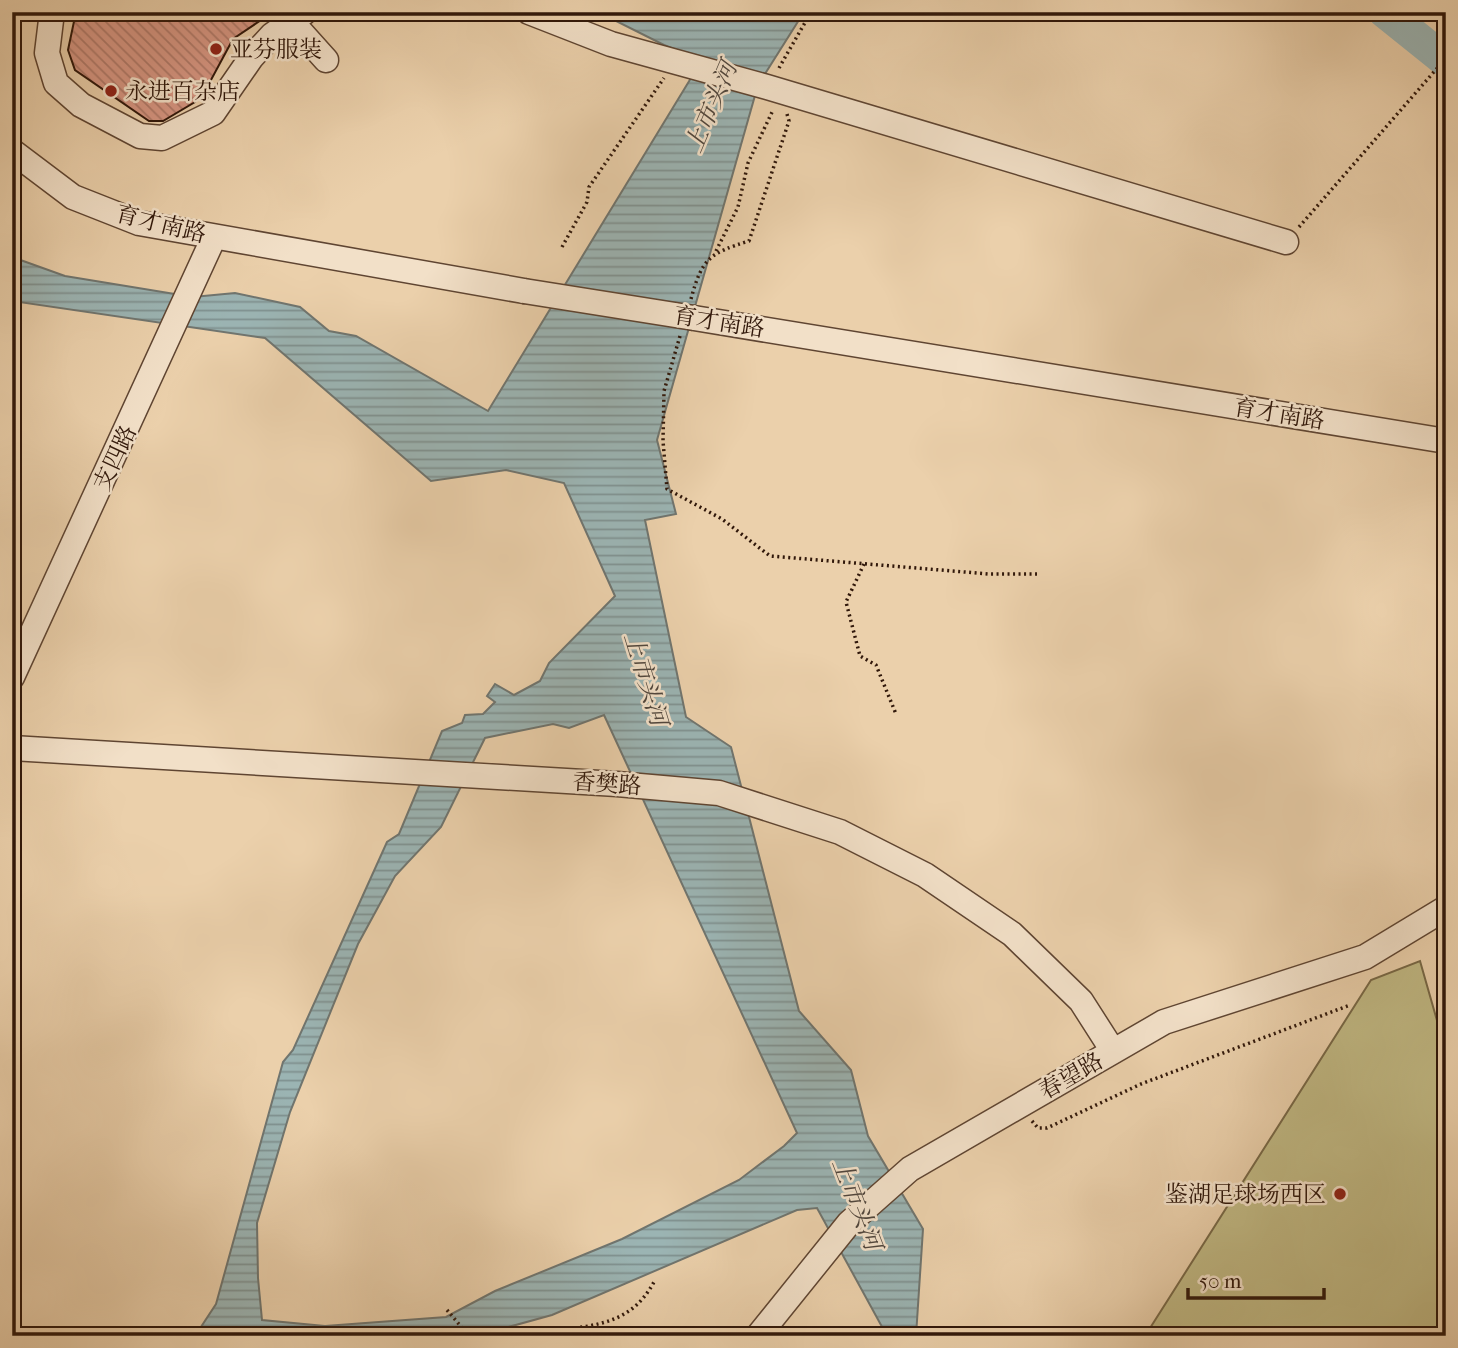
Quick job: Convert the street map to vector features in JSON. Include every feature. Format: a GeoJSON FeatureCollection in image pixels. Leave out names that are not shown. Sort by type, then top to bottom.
{"type":"FeatureCollection","features":[{"type":"Feature","properties":{"kind":"street"},"geometry":{"type":"LineString","coordinates":[[52,12],[47,53],[57,83],[81,105],[140,136],[162,138],[213,113],[251,58],[272,35],[298,17],[326,60]]}},
{"type":"Feature","properties":{"kind":"street"},"geometry":{"type":"LineString","coordinates":[[529,12],[611,44],[774,89],[1286,242]]}},
{"type":"Feature","properties":{"kind":"street","name":"育才南路"},"geometry":{"type":"LineString","coordinates":[[12,151],[73,197],[139,223],[524,291],[1446,441]]}},
{"type":"Feature","properties":{"kind":"street","name":"支四路"},"geometry":{"type":"LineString","coordinates":[[12,677],[215,237]]}},
{"type":"Feature","properties":{"kind":"street","name":"香樊路"},"geometry":{"type":"LineString","coordinates":[[12,748],[617,784],[719,793],[840,832],[925,875],[1012,934],[1081,1001],[1114,1051]]}},
{"type":"Feature","properties":{"kind":"street","name":"春望路"},"geometry":{"type":"LineString","coordinates":[[758,1336],[849,1223],[910,1169],[1164,1022],[1365,957],[1446,908]]}},
{"type":"Feature","properties":{"kind":"path"},"geometry":{"type":"LineString","coordinates":[[782,62],[811,12]]}},
{"type":"Feature","properties":{"kind":"path"},"geometry":{"type":"LineString","coordinates":[[562,247],[587,202],[589,187],[665,77],[650,69],[666,58]]}},
{"type":"Feature","properties":{"kind":"path"},"geometry":{"type":"LineString","coordinates":[[1286,242],[1446,58]]}},
{"type":"Feature","properties":{"kind":"path"},"geometry":{"type":"LineString","coordinates":[[716,251],[749,241],[789,121],[774,89]]}},
{"type":"Feature","properties":{"kind":"path"},"geometry":{"type":"LineString","coordinates":[[774,89],[748,163],[738,207],[716,251],[697,277],[688,316],[664,391],[663,441],[667,489],[722,519],[770,556],[989,574],[1037,574]]}},
{"type":"Feature","properties":{"kind":"path"},"geometry":{"type":"LineString","coordinates":[[863,564],[846,602],[860,656],[876,665],[896,714]]}},
{"type":"Feature","properties":{"kind":"path"},"geometry":{"type":"LineString","coordinates":[[1019,1106],[1038,1128],[1047,1128],[1141,1084],[1350,1005]]}},
{"type":"Feature","properties":{"kind":"path"},"geometry":{"type":"LineString","coordinates":[[526,1336],[614,1321],[645,1299],[655,1280]]}},
{"type":"Feature","properties":{"kind":"path"},"geometry":{"type":"LineString","coordinates":[[447,1310],[469,1336]]}},
{"type":"Feature","properties":{"kind":"shaded area","name":"鉴湖足球场西区"},"geometry":{"type":"Polygon","coordinates":[[[1420,961],[1446,1052],[1446,1336],[1145,1336],[1371,980],[1420,961]]]}},
{"type":"Feature","properties":{"kind":"water","name":"上市头河"},"geometry":{"type":"Polygon","coordinates":[[[609,12],[804,12],[758,85],[657,440],[676,514],[645,520],[686,717],[731,747],[799,1011],[851,1070],[868,1136],[923,1229],[916,1336],[887,1336],[817,1208],[797,1210],[552,1315],[476,1336],[195,1336],[216,1304],[283,1062],[293,1050],[387,842],[399,834],[442,731],[462,723],[465,715],[483,714],[495,702],[487,696],[495,684],[514,695],[540,681],[549,663],[615,596],[564,483],[506,470],[431,481],[265,338],[12,301],[12,257],[65,276],[193,297],[235,293],[300,307],[329,331],[356,336],[488,411],[702,60],[614,20],[609,12]],[[604,715],[569,728],[553,724],[485,738],[441,827],[395,876],[358,944],[290,1112],[257,1223],[262,1320],[325,1326],[446,1317],[495,1291],[622,1239],[739,1180],[797,1133],[604,715]]]}},
{"type":"Feature","properties":{"kind":"building"},"geometry":{"type":"Polygon","coordinates":[[[76,12],[273,12],[233,39],[204,93],[195,102],[163,121],[149,121],[75,70],[68,50],[76,12]]]}},
{"type":"Feature","properties":{"kind":"waterway"},"geometry":{"type":"LineString","coordinates":[[1385,12],[1446,61]]}},
{"type":"Feature","properties":{"kind":"place","name":"亚芬服装"},"geometry":{"type":"Point","coordinates":[216,49]}},
{"type":"Feature","properties":{"kind":"place","name":"永进百杂店"},"geometry":{"type":"Point","coordinates":[111,91]}},
{"type":"Feature","properties":{"kind":"place","name":"鉴湖足球场西区"},"geometry":{"type":"Point","coordinates":[1340,1194]}}]}
